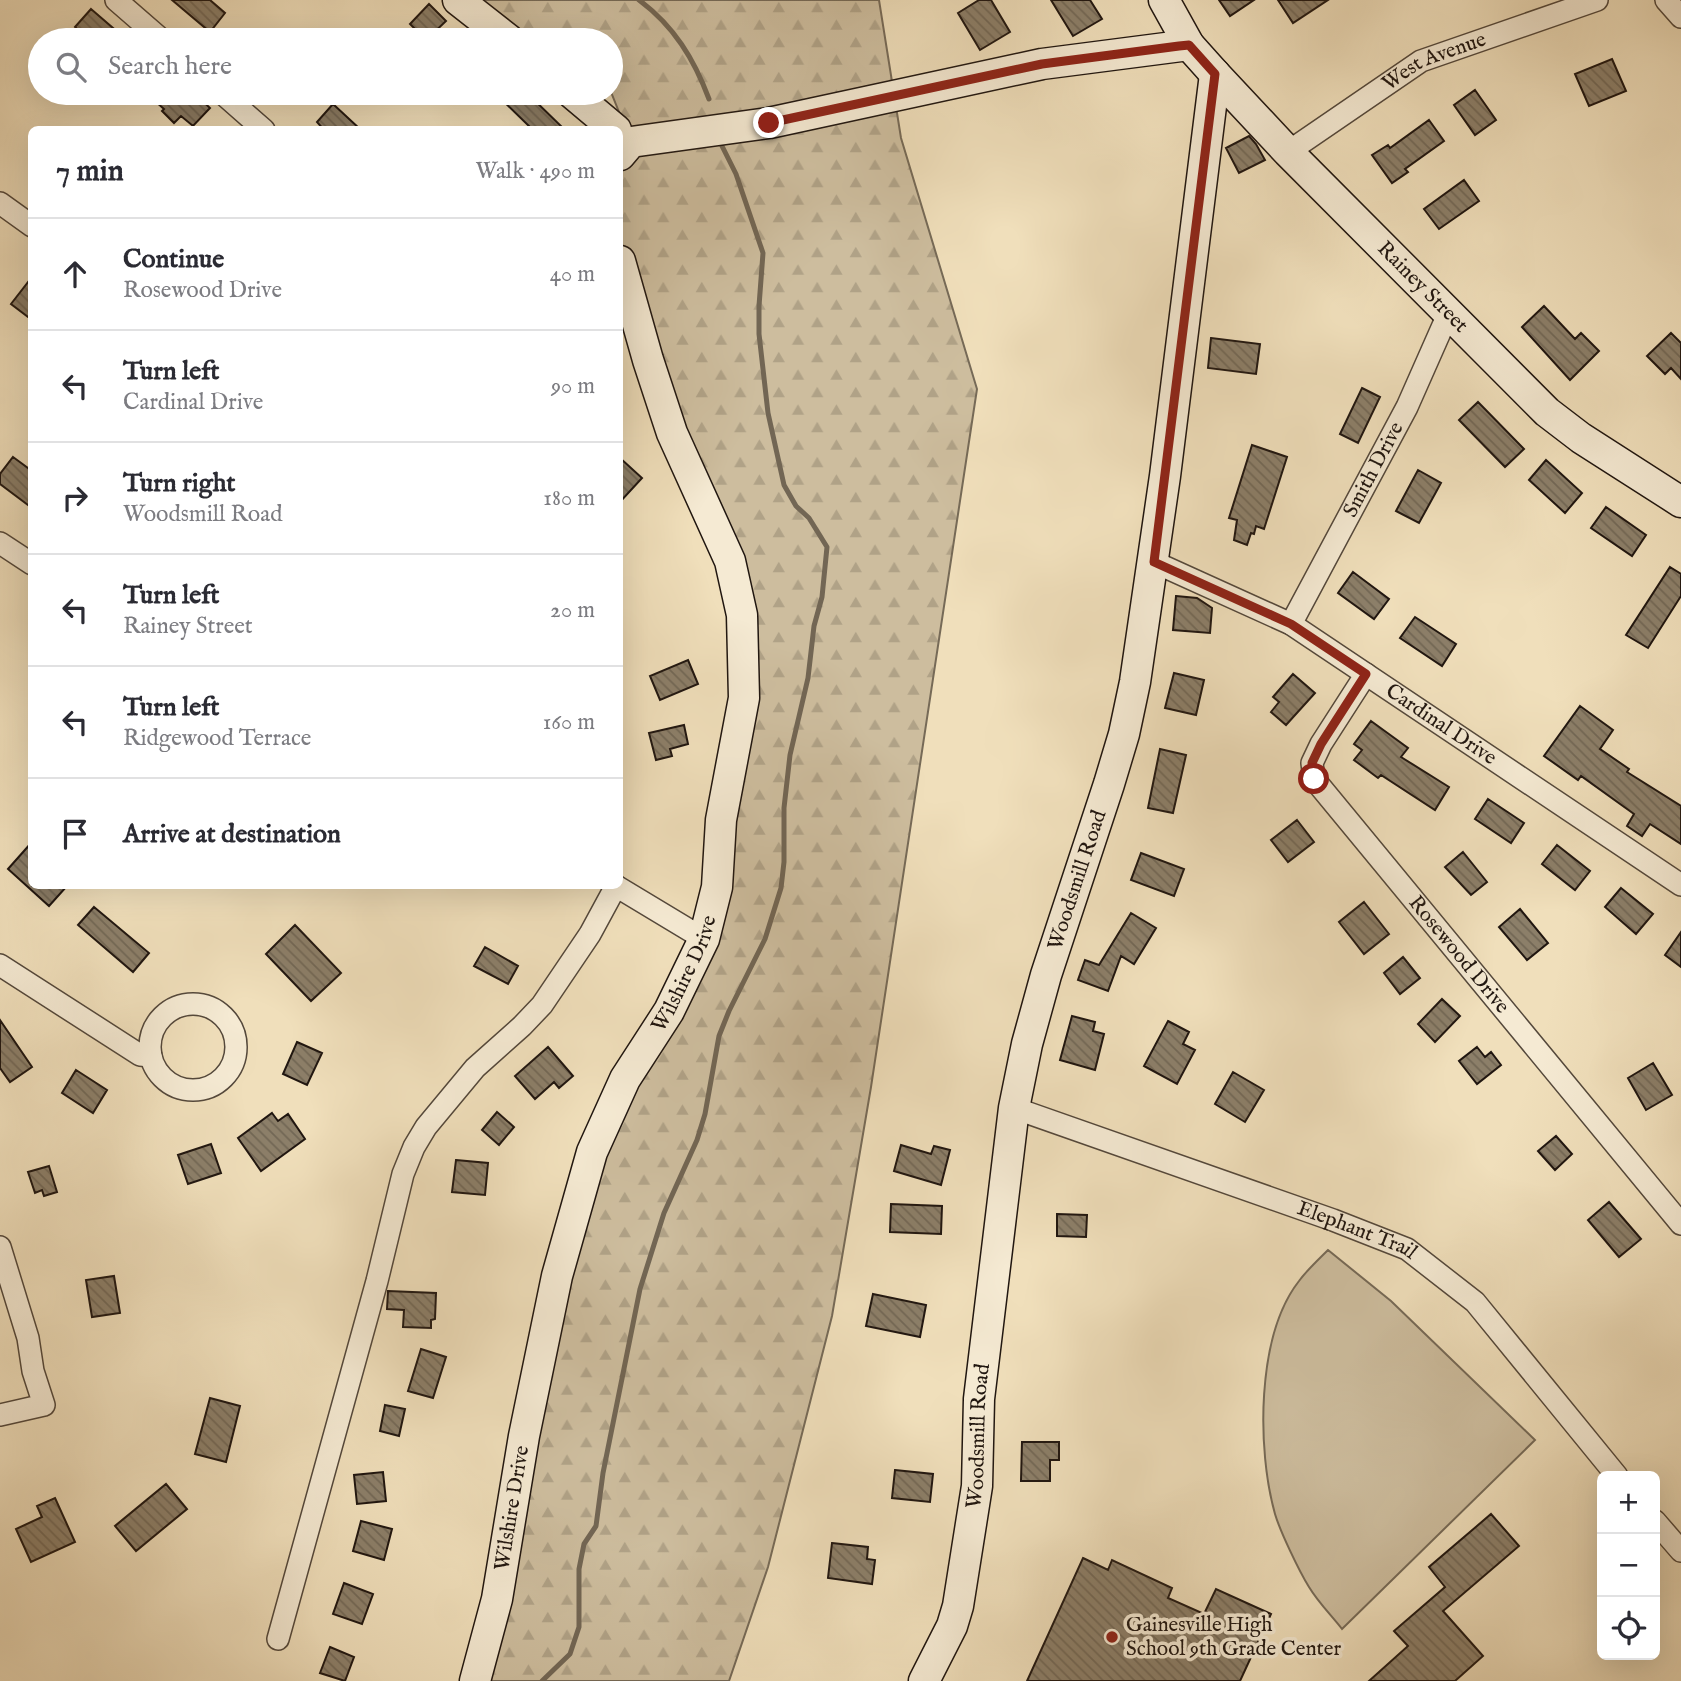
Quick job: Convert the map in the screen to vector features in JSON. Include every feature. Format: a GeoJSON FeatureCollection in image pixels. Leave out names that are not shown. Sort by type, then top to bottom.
{"type":"FeatureCollection","features":[{"type":"Feature","properties":{"kind":"street"},"geometry":{"type":"LineString","coordinates":[[116,0],[148,28]]}},
{"type":"Feature","properties":{"kind":"street"},"geometry":{"type":"LineString","coordinates":[[458,0],[494,28]]}},
{"type":"Feature","properties":{"kind":"street","name":"Rainey Street"},"geometry":{"type":"LineString","coordinates":[[1164,0],[1189,45],[1215,74],[1288,152],[1547,412],[1581,439],[1681,502]]}},
{"type":"Feature","properties":{"kind":"street","name":"West Avenue"},"geometry":{"type":"LineString","coordinates":[[1288,152],[1421,61],[1597,0]]}},
{"type":"Feature","properties":{"kind":"street"},"geometry":{"type":"LineString","coordinates":[[1666,0],[1681,18]]}},
{"type":"Feature","properties":{"kind":"street"},"geometry":{"type":"LineString","coordinates":[[623,140],[769,123],[1042,64],[1189,45]]}},
{"type":"Feature","properties":{"kind":"street","name":"Woodsmill Road"},"geometry":{"type":"LineString","coordinates":[[924,1681],[952,1626],[958,1606],[977,1486],[979,1399],[1014,1108],[1027,1044],[1046,975],[1124,734],[1135,682],[1154,562],[1215,74]]}},
{"type":"Feature","properties":{"kind":"street"},"geometry":{"type":"LineString","coordinates":[[236,105],[259,126]]}},
{"type":"Feature","properties":{"kind":"street"},"geometry":{"type":"LineString","coordinates":[[585,105],[607,126]]}},
{"type":"Feature","properties":{"kind":"street"},"geometry":{"type":"LineString","coordinates":[[0,203],[28,223]]}},
{"type":"Feature","properties":{"kind":"street","name":"Wilshire Drive"},"geometry":{"type":"LineString","coordinates":[[475,1681],[497,1599],[524,1436],[557,1276],[593,1152],[625,1079],[668,1011],[704,939],[717,887],[721,820],[744,698],[742,615],[730,561],[672,433],[623,272]]}},
{"type":"Feature","properties":{"kind":"street","name":"Smith Drive"},"geometry":{"type":"LineString","coordinates":[[1291,624],[1408,407],[1449,312]]}},
{"type":"Feature","properties":{"kind":"street"},"geometry":{"type":"LineString","coordinates":[[0,543],[28,561]]}},
{"type":"Feature","properties":{"kind":"street","name":"Cardinal Drive"},"geometry":{"type":"LineString","coordinates":[[1154,562],[1291,624],[1681,885]]}},
{"type":"Feature","properties":{"kind":"street","name":"Rosewood Drive"},"geometry":{"type":"LineString","coordinates":[[1366,674],[1321,744],[1312,763],[1314,779],[1681,1224]]}},
{"type":"Feature","properties":{"kind":"street"},"geometry":{"type":"LineString","coordinates":[[278,1639],[377,1281],[403,1174],[414,1147],[426,1127],[475,1068],[522,1027],[542,1005],[590,934],[614,889]]}},
{"type":"Feature","properties":{"kind":"street"},"geometry":{"type":"LineString","coordinates":[[621,889],[704,939]]}},
{"type":"Feature","properties":{"kind":"street"},"geometry":{"type":"LineString","coordinates":[[0,965],[140,1055],[151,1056]]}},
{"type":"Feature","properties":{"kind":"street"},"geometry":{"type":"LineString","coordinates":[[205,1005],[223,1016],[235,1035],[233,1063],[226,1075],[216,1084],[203,1089],[176,1087],[156,1068],[151,1056],[150,1041],[155,1027],[163,1015],[176,1007],[205,1005]]}},
{"type":"Feature","properties":{"kind":"street","name":"Elephant Trail"},"geometry":{"type":"LineString","coordinates":[[1014,1108],[1320,1215],[1407,1249],[1475,1301],[1614,1471]]}},
{"type":"Feature","properties":{"kind":"street"},"geometry":{"type":"LineString","coordinates":[[0,1247],[28,1338],[33,1371],[44,1405],[0,1415]]}},
{"type":"Feature","properties":{"kind":"street"},"geometry":{"type":"LineString","coordinates":[[1660,1527],[1681,1551]]}},
{"type":"Feature","properties":{"kind":"green space"},"geometry":{"type":"Polygon","coordinates":[[[475,0],[879,0],[901,138],[977,389],[871,1087],[832,1316],[768,1567],[729,1681],[469,1681],[570,1204],[697,949],[745,610],[623,269],[623,151],[631,142],[616,105],[623,105],[623,28],[515,28],[475,0]]]}},
{"type":"Feature","properties":{"kind":"green space"},"geometry":{"type":"Polygon","coordinates":[[[1328,1250],[1391,1301],[1535,1440],[1342,1629],[1309,1587],[1277,1521],[1269,1488],[1263,1427],[1268,1362],[1285,1304],[1299,1281],[1328,1250]]]}},
{"type":"Feature","properties":{"kind":"building"},"geometry":{"type":"Polygon","coordinates":[[[172,0],[210,0],[225,13],[213,28],[205,28],[172,0]]]}},
{"type":"Feature","properties":{"kind":"building"},"geometry":{"type":"Polygon","coordinates":[[[979,0],[991,0],[1010,32],[980,50],[958,13],[979,0]]]}},
{"type":"Feature","properties":{"kind":"building"},"geometry":{"type":"Polygon","coordinates":[[[1051,0],[1090,0],[1102,19],[1073,36],[1051,0]]]}},
{"type":"Feature","properties":{"kind":"building"},"geometry":{"type":"Polygon","coordinates":[[[1219,0],[1254,0],[1230,16],[1219,0]]]}},
{"type":"Feature","properties":{"kind":"building"},"geometry":{"type":"Polygon","coordinates":[[[1278,0],[1328,0],[1293,23],[1278,0]]]}},
{"type":"Feature","properties":{"kind":"building"},"geometry":{"type":"Polygon","coordinates":[[[429,4],[446,21],[439,28],[414,28],[410,24],[429,4]]]}},
{"type":"Feature","properties":{"kind":"building"},"geometry":{"type":"Polygon","coordinates":[[[91,9],[113,28],[76,28],[91,9]]]}},
{"type":"Feature","properties":{"kind":"building"},"geometry":{"type":"Polygon","coordinates":[[[1612,59],[1626,91],[1589,106],[1575,74],[1612,59]]]}},
{"type":"Feature","properties":{"kind":"building"},"geometry":{"type":"Polygon","coordinates":[[[1475,90],[1496,120],[1475,135],[1454,105],[1475,90]]]}},
{"type":"Feature","properties":{"kind":"building"},"geometry":{"type":"Polygon","coordinates":[[[160,105],[207,105],[210,108],[193,126],[181,116],[174,123],[162,111],[164,109],[160,105]]]}},
{"type":"Feature","properties":{"kind":"building"},"geometry":{"type":"Polygon","coordinates":[[[334,105],[357,126],[320,126],[317,122],[334,105]]]}},
{"type":"Feature","properties":{"kind":"building"},"geometry":{"type":"Polygon","coordinates":[[[507,105],[539,105],[561,126],[529,126],[507,105]]]}},
{"type":"Feature","properties":{"kind":"building"},"geometry":{"type":"Polygon","coordinates":[[[1429,120],[1444,141],[1405,169],[1408,172],[1392,183],[1372,155],[1388,145],[1390,148],[1429,120]]]}},
{"type":"Feature","properties":{"kind":"building"},"geometry":{"type":"Polygon","coordinates":[[[1249,136],[1265,160],[1239,173],[1226,148],[1249,136]]]}},
{"type":"Feature","properties":{"kind":"building"},"geometry":{"type":"Polygon","coordinates":[[[1464,180],[1479,201],[1439,229],[1424,209],[1464,180]]]}},
{"type":"Feature","properties":{"kind":"building"},"geometry":{"type":"Polygon","coordinates":[[[28,282],[28,317],[11,304],[28,282]]]}},
{"type":"Feature","properties":{"kind":"building"},"geometry":{"type":"Polygon","coordinates":[[[1544,306],[1575,339],[1581,333],[1599,351],[1570,380],[1522,327],[1544,306]]]}},
{"type":"Feature","properties":{"kind":"building"},"geometry":{"type":"Polygon","coordinates":[[[1671,333],[1681,343],[1681,379],[1671,368],[1665,374],[1647,356],[1671,333]]]}},
{"type":"Feature","properties":{"kind":"building"},"geometry":{"type":"Polygon","coordinates":[[[1211,338],[1260,344],[1256,374],[1208,368],[1211,338]]]}},
{"type":"Feature","properties":{"kind":"building"},"geometry":{"type":"Polygon","coordinates":[[[1362,388],[1380,397],[1358,443],[1340,434],[1362,388]]]}},
{"type":"Feature","properties":{"kind":"building"},"geometry":{"type":"Polygon","coordinates":[[[1478,402],[1524,449],[1505,467],[1459,420],[1478,402]]]}},
{"type":"Feature","properties":{"kind":"building"},"geometry":{"type":"Polygon","coordinates":[[[1252,445],[1287,457],[1264,529],[1256,526],[1247,545],[1234,540],[1237,520],[1229,518],[1252,445]]]}},
{"type":"Feature","properties":{"kind":"building"},"geometry":{"type":"Polygon","coordinates":[[[13,457],[28,468],[28,505],[0,484],[0,474],[13,457]]]}},
{"type":"Feature","properties":{"kind":"building"},"geometry":{"type":"Polygon","coordinates":[[[1546,460],[1582,493],[1565,513],[1529,480],[1546,460]]]}},
{"type":"Feature","properties":{"kind":"building"},"geometry":{"type":"Polygon","coordinates":[[[623,461],[642,478],[623,499],[623,461]]]}},
{"type":"Feature","properties":{"kind":"building"},"geometry":{"type":"Polygon","coordinates":[[[1418,470],[1441,483],[1419,523],[1396,511],[1418,470]]]}},
{"type":"Feature","properties":{"kind":"building"},"geometry":{"type":"Polygon","coordinates":[[[1606,507],[1646,535],[1632,556],[1591,528],[1606,507]]]}},
{"type":"Feature","properties":{"kind":"building"},"geometry":{"type":"Polygon","coordinates":[[[1670,567],[1681,574],[1681,596],[1648,648],[1626,635],[1670,567]]]}},
{"type":"Feature","properties":{"kind":"building"},"geometry":{"type":"Polygon","coordinates":[[[1353,572],[1389,599],[1374,619],[1338,593],[1353,572]]]}},
{"type":"Feature","properties":{"kind":"building"},"geometry":{"type":"Polygon","coordinates":[[[1176,596],[1197,598],[1212,608],[1210,633],[1173,630],[1176,596]]]}},
{"type":"Feature","properties":{"kind":"building"},"geometry":{"type":"Polygon","coordinates":[[[1415,617],[1456,644],[1442,666],[1400,638],[1415,617]]]}},
{"type":"Feature","properties":{"kind":"building"},"geometry":{"type":"Polygon","coordinates":[[[688,660],[698,684],[660,700],[650,676],[688,660]]]}},
{"type":"Feature","properties":{"kind":"building"},"geometry":{"type":"Polygon","coordinates":[[[1174,673],[1204,680],[1196,715],[1165,708],[1174,673]]]}},
{"type":"Feature","properties":{"kind":"building"},"geometry":{"type":"Polygon","coordinates":[[[1293,674],[1315,693],[1286,725],[1271,712],[1279,702],[1273,697],[1293,674]]]}},
{"type":"Feature","properties":{"kind":"building"},"geometry":{"type":"Polygon","coordinates":[[[1580,706],[1613,730],[1600,749],[1629,769],[1627,772],[1681,806],[1681,844],[1650,824],[1642,836],[1627,826],[1634,814],[1581,776],[1578,780],[1544,756],[1580,706]]]}},
{"type":"Feature","properties":{"kind":"building"},"geometry":{"type":"Polygon","coordinates":[[[1371,721],[1408,748],[1401,757],[1449,787],[1435,810],[1381,775],[1378,778],[1354,760],[1362,750],[1354,744],[1371,721]]]}},
{"type":"Feature","properties":{"kind":"building"},"geometry":{"type":"Polygon","coordinates":[[[684,725],[688,744],[670,749],[672,756],[656,760],[649,733],[684,725]]]}},
{"type":"Feature","properties":{"kind":"building"},"geometry":{"type":"Polygon","coordinates":[[[1160,749],[1186,755],[1173,813],[1148,808],[1160,749]]]}},
{"type":"Feature","properties":{"kind":"building"},"geometry":{"type":"Polygon","coordinates":[[[1488,799],[1524,823],[1511,843],[1475,819],[1488,799]]]}},
{"type":"Feature","properties":{"kind":"building"},"geometry":{"type":"Polygon","coordinates":[[[1297,820],[1314,842],[1288,862],[1271,840],[1297,820]]]}},
{"type":"Feature","properties":{"kind":"building"},"geometry":{"type":"Polygon","coordinates":[[[1557,845],[1590,871],[1575,890],[1542,864],[1557,845]]]}},
{"type":"Feature","properties":{"kind":"building"},"geometry":{"type":"Polygon","coordinates":[[[28,846],[28,887],[8,869],[28,846]]]}},
{"type":"Feature","properties":{"kind":"building"},"geometry":{"type":"Polygon","coordinates":[[[1463,852],[1487,882],[1471,895],[1445,867],[1463,852]]]}},
{"type":"Feature","properties":{"kind":"building"},"geometry":{"type":"Polygon","coordinates":[[[1141,853],[1184,869],[1174,896],[1131,880],[1141,853]]]}},
{"type":"Feature","properties":{"kind":"building"},"geometry":{"type":"Polygon","coordinates":[[[1621,888],[1653,914],[1636,934],[1605,907],[1621,888]]]}},
{"type":"Feature","properties":{"kind":"building"},"geometry":{"type":"Polygon","coordinates":[[[30,889],[64,889],[49,906],[30,889]]]}},
{"type":"Feature","properties":{"kind":"building"},"geometry":{"type":"Polygon","coordinates":[[[1364,902],[1389,934],[1364,954],[1339,922],[1364,902]]]}},
{"type":"Feature","properties":{"kind":"building"},"geometry":{"type":"Polygon","coordinates":[[[94,907],[149,953],[133,972],[78,925],[94,907]]]}},
{"type":"Feature","properties":{"kind":"building"},"geometry":{"type":"Polygon","coordinates":[[[1520,909],[1548,943],[1527,960],[1499,927],[1520,909]]]}},
{"type":"Feature","properties":{"kind":"building"},"geometry":{"type":"Polygon","coordinates":[[[1131,913],[1156,928],[1134,964],[1121,956],[1108,991],[1078,980],[1085,960],[1099,965],[1131,913]]]}},
{"type":"Feature","properties":{"kind":"building"},"geometry":{"type":"Polygon","coordinates":[[[295,925],[341,973],[311,1001],[266,954],[295,925]]]}},
{"type":"Feature","properties":{"kind":"building"},"geometry":{"type":"Polygon","coordinates":[[[1681,932],[1681,967],[1665,955],[1681,932]]]}},
{"type":"Feature","properties":{"kind":"building"},"geometry":{"type":"Polygon","coordinates":[[[485,947],[518,966],[508,984],[474,966],[485,947]]]}},
{"type":"Feature","properties":{"kind":"building"},"geometry":{"type":"Polygon","coordinates":[[[1403,957],[1420,978],[1400,994],[1384,973],[1403,957]]]}},
{"type":"Feature","properties":{"kind":"building"},"geometry":{"type":"Polygon","coordinates":[[[1442,999],[1460,1016],[1435,1042],[1418,1024],[1442,999]]]}},
{"type":"Feature","properties":{"kind":"building"},"geometry":{"type":"Polygon","coordinates":[[[1072,1016],[1095,1022],[1093,1031],[1104,1034],[1095,1070],[1060,1060],[1072,1016]]]}},
{"type":"Feature","properties":{"kind":"building"},"geometry":{"type":"Polygon","coordinates":[[[0,1020],[32,1067],[10,1082],[0,1068],[0,1020]]]}},
{"type":"Feature","properties":{"kind":"building"},"geometry":{"type":"Polygon","coordinates":[[[1168,1021],[1189,1032],[1183,1044],[1195,1050],[1177,1084],[1144,1066],[1168,1021]]]}},
{"type":"Feature","properties":{"kind":"building"},"geometry":{"type":"Polygon","coordinates":[[[297,1042],[322,1053],[307,1085],[283,1074],[297,1042]]]}},
{"type":"Feature","properties":{"kind":"building"},"geometry":{"type":"Polygon","coordinates":[[[548,1047],[573,1076],[559,1088],[554,1082],[535,1099],[515,1076],[548,1047]]]}},
{"type":"Feature","properties":{"kind":"building"},"geometry":{"type":"Polygon","coordinates":[[[1477,1047],[1485,1057],[1491,1052],[1501,1065],[1477,1084],[1459,1061],[1477,1047]]]}},
{"type":"Feature","properties":{"kind":"building"},"geometry":{"type":"Polygon","coordinates":[[[1653,1063],[1672,1095],[1646,1110],[1628,1078],[1653,1063]]]}},
{"type":"Feature","properties":{"kind":"building"},"geometry":{"type":"Polygon","coordinates":[[[76,1070],[107,1090],[93,1113],[62,1093],[76,1070]]]}},
{"type":"Feature","properties":{"kind":"building"},"geometry":{"type":"Polygon","coordinates":[[[1233,1072],[1264,1090],[1245,1122],[1215,1104],[1233,1072]]]}},
{"type":"Feature","properties":{"kind":"building"},"geometry":{"type":"Polygon","coordinates":[[[497,1112],[514,1127],[499,1145],[482,1130],[497,1112]]]}},
{"type":"Feature","properties":{"kind":"building"},"geometry":{"type":"Polygon","coordinates":[[[272,1113],[278,1121],[288,1114],[305,1139],[261,1171],[238,1138],[272,1113]]]}},
{"type":"Feature","properties":{"kind":"building"},"geometry":{"type":"Polygon","coordinates":[[[1556,1136],[1572,1154],[1555,1170],[1538,1151],[1556,1136]]]}},
{"type":"Feature","properties":{"kind":"building"},"geometry":{"type":"Polygon","coordinates":[[[211,1144],[221,1173],[188,1184],[178,1155],[211,1144]]]}},
{"type":"Feature","properties":{"kind":"building"},"geometry":{"type":"Polygon","coordinates":[[[901,1145],[931,1154],[934,1146],[950,1150],[941,1185],[894,1171],[901,1145]]]}},
{"type":"Feature","properties":{"kind":"building"},"geometry":{"type":"Polygon","coordinates":[[[456,1160],[488,1163],[485,1195],[452,1192],[456,1160]]]}},
{"type":"Feature","properties":{"kind":"building"},"geometry":{"type":"Polygon","coordinates":[[[49,1166],[57,1192],[44,1196],[42,1190],[35,1193],[28,1172],[49,1166]]]}},
{"type":"Feature","properties":{"kind":"building"},"geometry":{"type":"Polygon","coordinates":[[[1609,1202],[1641,1239],[1619,1257],[1588,1220],[1609,1202]]]}},
{"type":"Feature","properties":{"kind":"building"},"geometry":{"type":"Polygon","coordinates":[[[891,1204],[942,1206],[941,1234],[890,1232],[891,1204]]]}},
{"type":"Feature","properties":{"kind":"building"},"geometry":{"type":"Polygon","coordinates":[[[1057,1214],[1087,1215],[1086,1237],[1057,1236],[1057,1214]]]}},
{"type":"Feature","properties":{"kind":"building"},"geometry":{"type":"Polygon","coordinates":[[[114,1276],[120,1313],[92,1317],[86,1280],[114,1276]]]}},
{"type":"Feature","properties":{"kind":"building"},"geometry":{"type":"Polygon","coordinates":[[[388,1291],[436,1293],[435,1319],[431,1320],[431,1328],[403,1327],[404,1310],[387,1309],[388,1291]]]}},
{"type":"Feature","properties":{"kind":"building"},"geometry":{"type":"Polygon","coordinates":[[[873,1294],[926,1305],[920,1337],[866,1326],[873,1294]]]}},
{"type":"Feature","properties":{"kind":"building"},"geometry":{"type":"Polygon","coordinates":[[[421,1349],[446,1357],[433,1398],[408,1391],[421,1349]]]}},
{"type":"Feature","properties":{"kind":"building"},"geometry":{"type":"Polygon","coordinates":[[[210,1398],[240,1406],[226,1462],[195,1454],[210,1398]]]}},
{"type":"Feature","properties":{"kind":"building"},"geometry":{"type":"Polygon","coordinates":[[[385,1405],[405,1409],[399,1436],[380,1431],[385,1405]]]}},
{"type":"Feature","properties":{"kind":"building"},"geometry":{"type":"Polygon","coordinates":[[[1022,1442],[1059,1442],[1059,1460],[1050,1460],[1050,1481],[1021,1481],[1022,1442]]]}},
{"type":"Feature","properties":{"kind":"building"},"geometry":{"type":"Polygon","coordinates":[[[895,1470],[933,1474],[930,1502],[892,1498],[895,1470]]]}},
{"type":"Feature","properties":{"kind":"building"},"geometry":{"type":"Polygon","coordinates":[[[383,1472],[386,1501],[357,1504],[354,1475],[383,1472]]]}},
{"type":"Feature","properties":{"kind":"building"},"geometry":{"type":"Polygon","coordinates":[[[166,1484],[187,1509],[136,1551],[115,1526],[166,1484]]]}},
{"type":"Feature","properties":{"kind":"building"},"geometry":{"type":"Polygon","coordinates":[[[55,1498],[75,1542],[31,1562],[16,1529],[42,1517],[37,1506],[55,1498]]]}},
{"type":"Feature","properties":{"kind":"building"},"geometry":{"type":"Polygon","coordinates":[[[1491,1514],[1519,1546],[1443,1611],[1483,1656],[1455,1681],[1369,1681],[1408,1646],[1394,1631],[1445,1587],[1429,1567],[1491,1514]]]}},
{"type":"Feature","properties":{"kind":"building"},"geometry":{"type":"Polygon","coordinates":[[[361,1521],[392,1529],[384,1560],[353,1551],[361,1521]]]}},
{"type":"Feature","properties":{"kind":"building"},"geometry":{"type":"Polygon","coordinates":[[[832,1543],[868,1547],[867,1559],[875,1560],[872,1584],[828,1578],[832,1543]]]}},
{"type":"Feature","properties":{"kind":"building","name":"Gainesville High School 9th Grade Center"},"geometry":{"type":"Polygon","coordinates":[[[1083,1558],[1108,1570],[1112,1560],[1172,1588],[1168,1598],[1204,1614],[1216,1589],[1271,1614],[1240,1681],[1027,1681],[1083,1558]]]}},
{"type":"Feature","properties":{"kind":"building"},"geometry":{"type":"Polygon","coordinates":[[[344,1583],[373,1594],[362,1624],[333,1614],[344,1583]]]}},
{"type":"Feature","properties":{"kind":"building"},"geometry":{"type":"Polygon","coordinates":[[[330,1647],[354,1657],[345,1681],[320,1673],[330,1647]]]}},
{"type":"Feature","properties":{"kind":"waterway"},"geometry":{"type":"LineString","coordinates":[[639,0],[663,21],[682,44],[709,99]]}},
{"type":"Feature","properties":{"kind":"waterway"},"geometry":{"type":"LineString","coordinates":[[542,1681],[570,1654],[579,1627],[579,1569],[584,1544],[596,1526],[603,1473],[640,1289],[664,1213],[697,1140],[705,1114],[719,1036],[765,939],[781,888],[784,808],[790,755],[808,678],[814,626],[822,597],[827,547],[809,518],[796,506],[784,485],[768,413],[759,334],[763,253],[736,174],[722,146]]}},
{"type":"Feature","properties":{"kind":"place","name":"Gainesville High School 9th Grade Center"},"geometry":{"type":"Point","coordinates":[1112,1637]}},
{"type":"Feature","properties":{"kind":"route"},"geometry":{"type":"LineString","coordinates":[[769,123],[1042,64],[1179,46],[1189,45],[1215,74],[1154,562],[1291,624],[1366,674],[1321,744],[1312,763],[1314,779]]}}]}
